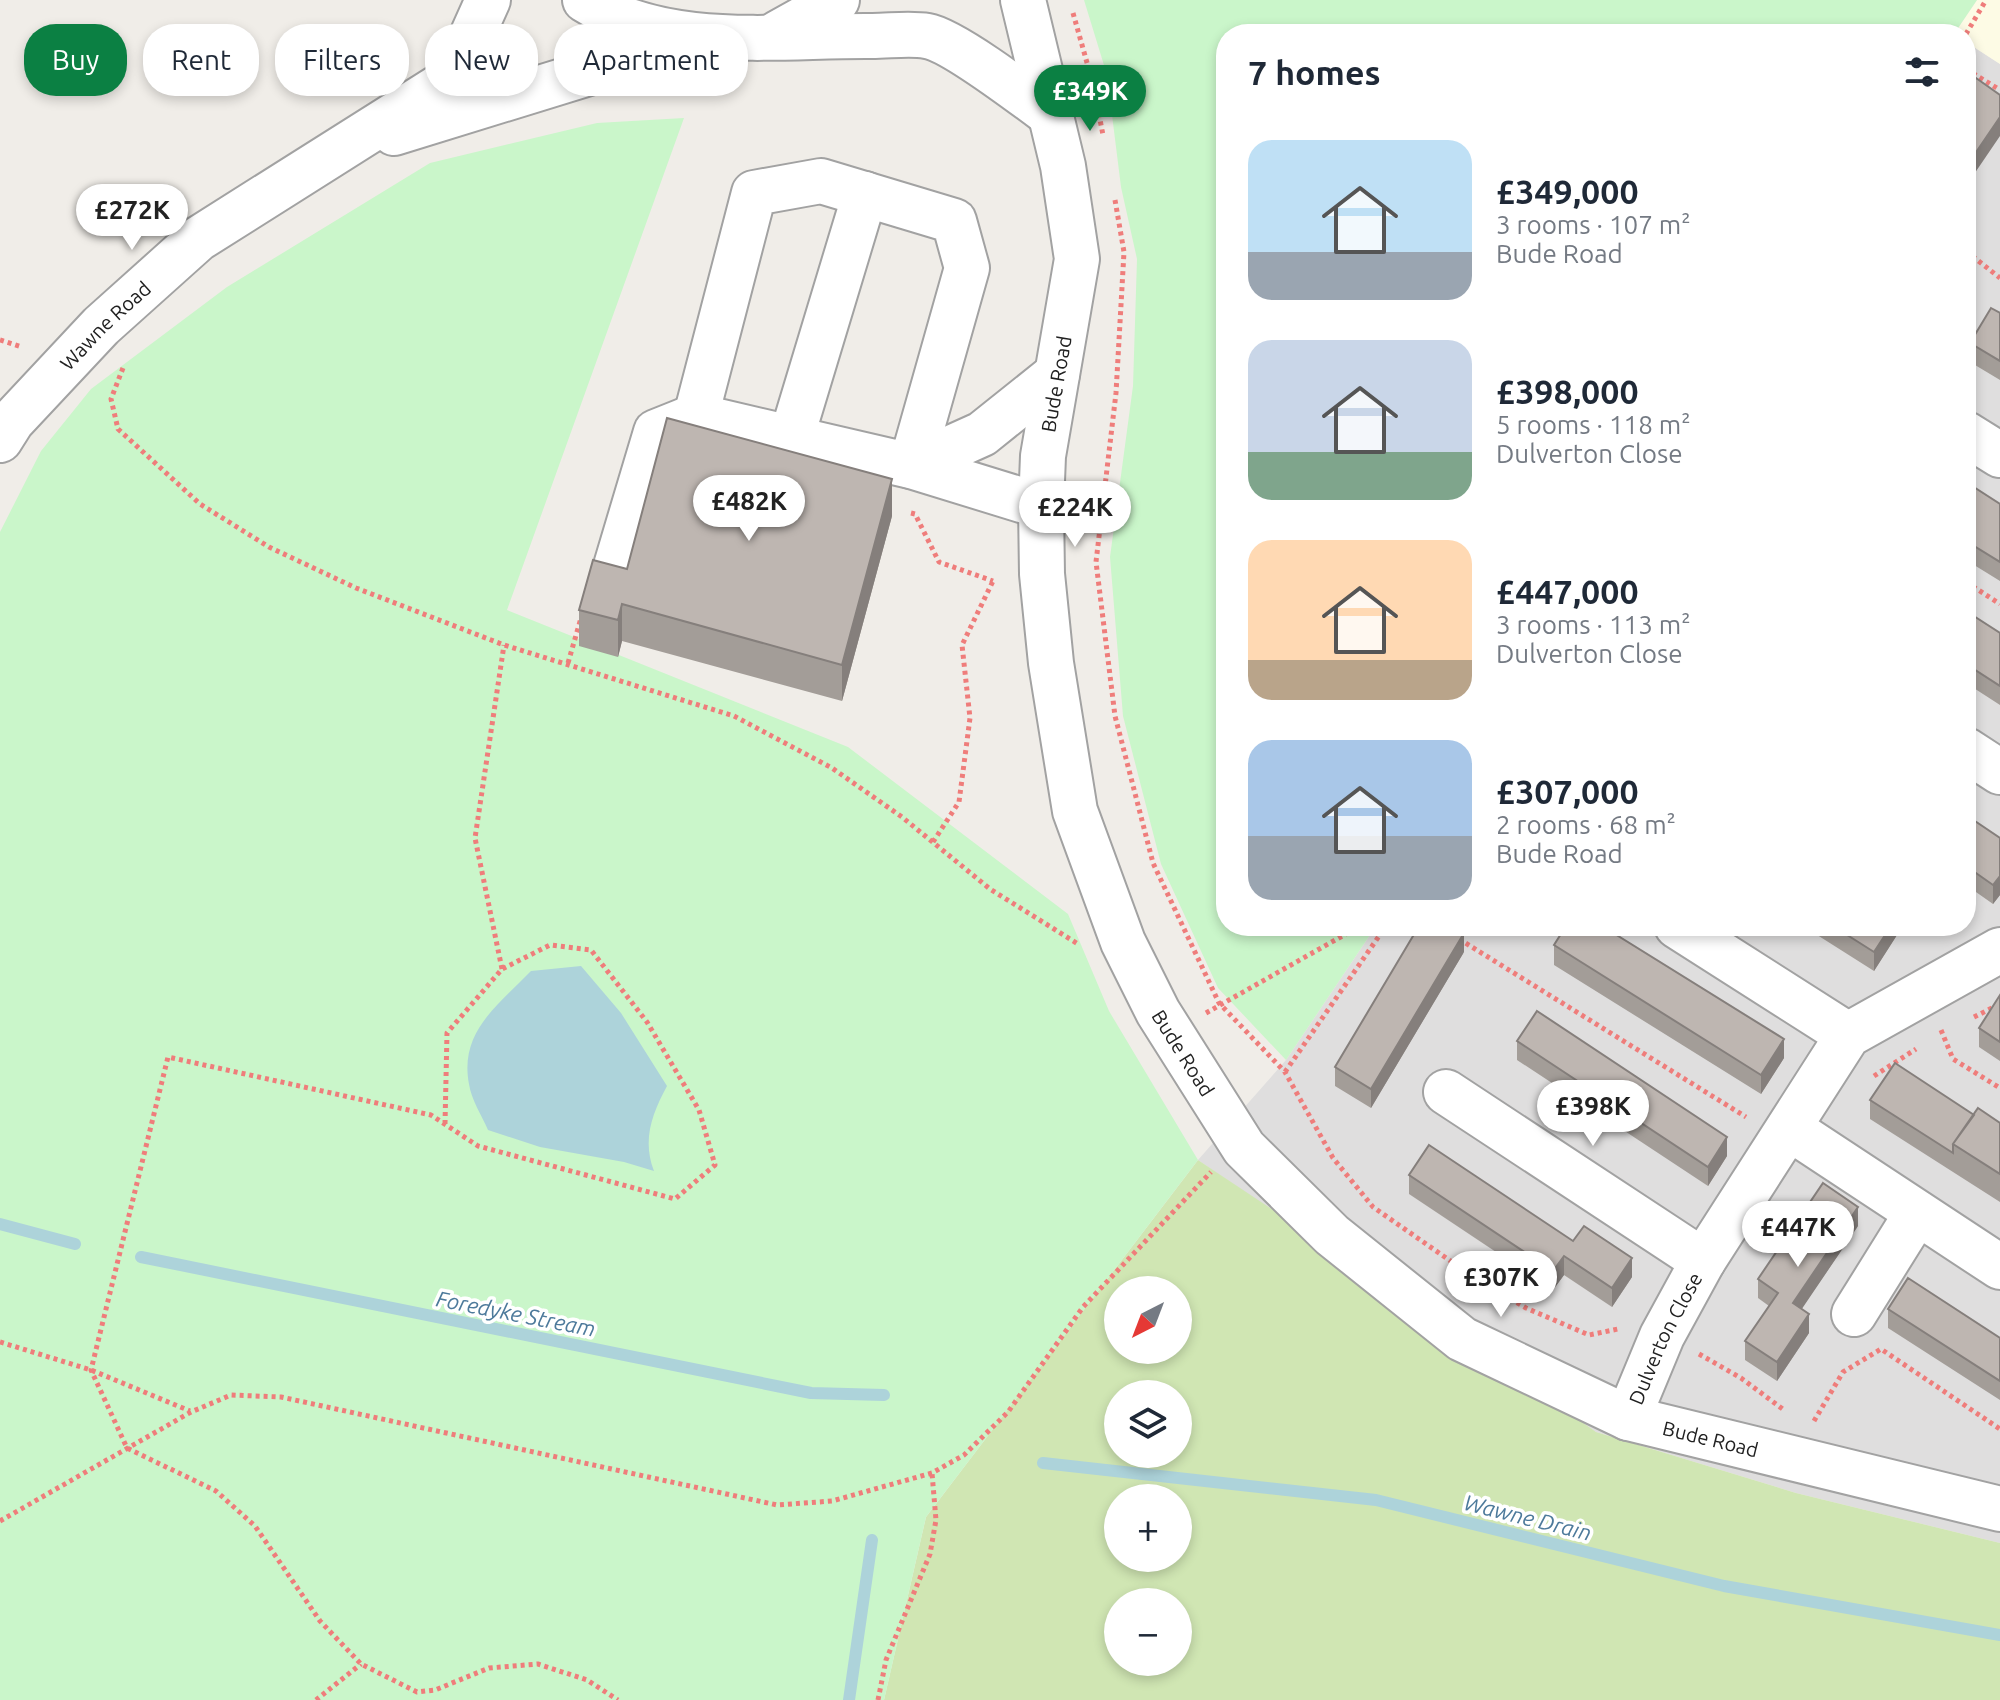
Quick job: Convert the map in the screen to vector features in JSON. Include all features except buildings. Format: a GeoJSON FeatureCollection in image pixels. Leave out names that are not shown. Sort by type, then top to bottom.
{"type":"FeatureCollection","features":[{"type":"Feature","properties":{"kind":"street","name":"Wawne Road"},"geometry":{"type":"LineString","coordinates":[[4,426],[101,326],[198,239],[453,78],[488,0]]}},
{"type":"Feature","properties":{"kind":"street"},"geometry":{"type":"LineString","coordinates":[[585,0],[612,17],[642,24]]}},
{"type":"Feature","properties":{"kind":"street"},"geometry":{"type":"LineString","coordinates":[[776,35],[837,0]]}},
{"type":"Feature","properties":{"kind":"street","name":"Bude Road"},"geometry":{"type":"LineString","coordinates":[[1023,0],[1051,115],[1077,259],[1043,456],[1041,506],[1042,574],[1051,663],[1075,811],[1123,942],[1158,1012],[1244,1148],[1332,1235],[1462,1339],[1628,1418],[2000,1509]]}},
{"type":"Feature","properties":{"kind":"street"},"geometry":{"type":"LineString","coordinates":[[748,36],[930,36],[986,69],[1051,115]]}},
{"type":"Feature","properties":{"kind":"street","name":"Wawne Road"},"geometry":{"type":"LineString","coordinates":[[344,148],[554,83]]}},
{"type":"Feature","properties":{"kind":"street"},"geometry":{"type":"LineString","coordinates":[[696,416],[754,193],[821,181],[954,221],[967,268],[911,466]]}},
{"type":"Feature","properties":{"kind":"street"},"geometry":{"type":"LineString","coordinates":[[791,439],[865,194]]}},
{"type":"Feature","properties":{"kind":"street"},"geometry":{"type":"LineString","coordinates":[[911,466],[982,434],[1057,374]]}},
{"type":"Feature","properties":{"kind":"street"},"geometry":{"type":"LineString","coordinates":[[616,566],[656,432],[696,416],[911,466],[1041,506]]}},
{"type":"Feature","properties":{"kind":"street"},"geometry":{"type":"LineString","coordinates":[[1976,440],[2000,455]]}},
{"type":"Feature","properties":{"kind":"street"},"geometry":{"type":"LineString","coordinates":[[1976,756],[2000,772]]}},
{"type":"Feature","properties":{"kind":"street"},"geometry":{"type":"LineString","coordinates":[[1693,936],[1848,1035]]}},
{"type":"Feature","properties":{"kind":"street","name":"Dulverton Close"},"geometry":{"type":"LineString","coordinates":[[1628,1418],[1662,1336],[1703,1261],[1848,1035],[2000,950]]}},
{"type":"Feature","properties":{"kind":"street","name":"Dulverton Close"},"geometry":{"type":"LineString","coordinates":[[1445,1092],[1703,1261]]}},
{"type":"Feature","properties":{"kind":"street"},"geometry":{"type":"LineString","coordinates":[[1785,1134],[2000,1267]]}},
{"type":"Feature","properties":{"kind":"street"},"geometry":{"type":"LineString","coordinates":[[1854,1314],[1917,1213]]}},
{"type":"Feature","properties":{"kind":"path"},"geometry":{"type":"LineString","coordinates":[[1070,0],[1093,84],[1105,145]]}},
{"type":"Feature","properties":{"kind":"path"},"geometry":{"type":"LineString","coordinates":[[1972,24],[1986,0]]}},
{"type":"Feature","properties":{"kind":"path"},"geometry":{"type":"LineString","coordinates":[[1976,75],[2000,90]]}},
{"type":"Feature","properties":{"kind":"path"},"geometry":{"type":"LineString","coordinates":[[1113,191],[1124,252],[1116,393],[1096,562],[1115,716],[1153,863],[1219,1003],[1285,1072],[1333,1158],[1373,1207],[1472,1276],[1526,1308],[1589,1335],[1611,1333],[1631,1322],[1741,1378],[1787,1412]]}},
{"type":"Feature","properties":{"kind":"path"},"geometry":{"type":"LineString","coordinates":[[1976,258],[1999,274]]}},
{"type":"Feature","properties":{"kind":"path"},"geometry":{"type":"LineString","coordinates":[[101,326],[129,352],[111,399],[118,429],[200,504],[269,547],[356,588],[504,645],[734,716],[832,768],[933,842],[990,889],[1087,950]]}},
{"type":"Feature","properties":{"kind":"path"},"geometry":{"type":"LineString","coordinates":[[0,340],[25,348]]}},
{"type":"Feature","properties":{"kind":"path"},"geometry":{"type":"LineString","coordinates":[[900,510],[915,514],[939,562],[993,581],[1042,574]]}},
{"type":"Feature","properties":{"kind":"path"},"geometry":{"type":"LineString","coordinates":[[933,842],[959,802],[970,718],[962,645],[993,581]]}},
{"type":"Feature","properties":{"kind":"path"},"geometry":{"type":"LineString","coordinates":[[1976,588],[2000,604]]}},
{"type":"Feature","properties":{"kind":"path"},"geometry":{"type":"LineString","coordinates":[[568,663],[585,603]]}},
{"type":"Feature","properties":{"kind":"path"},"geometry":{"type":"LineString","coordinates":[[502,969],[475,838],[504,645]]}},
{"type":"Feature","properties":{"kind":"path"},"geometry":{"type":"LineString","coordinates":[[1176,1036],[1219,1003],[1342,936]]}},
{"type":"Feature","properties":{"kind":"path"},"geometry":{"type":"LineString","coordinates":[[1285,1072],[1379,936]]}},
{"type":"Feature","properties":{"kind":"path"},"geometry":{"type":"LineString","coordinates":[[1454,936],[1785,1134]]}},
{"type":"Feature","properties":{"kind":"path"},"geometry":{"type":"LineString","coordinates":[[424,1700],[417,1692],[361,1664],[320,1621],[255,1526],[216,1491],[127,1448],[91,1370],[168,1057],[431,1115],[478,1146],[675,1199],[715,1165],[699,1110],[647,1022],[591,950],[550,945],[502,969],[447,1033],[445,1124]]}},
{"type":"Feature","properties":{"kind":"path"},"geometry":{"type":"LineString","coordinates":[[1924,992],[1953,1059],[2000,1088]]}},
{"type":"Feature","properties":{"kind":"path"},"geometry":{"type":"LineString","coordinates":[[0,1521],[191,1412],[231,1395],[281,1397],[777,1505],[832,1501],[932,1473],[964,1455],[1008,1412],[1083,1307],[1215,1169],[1244,1148]]}},
{"type":"Feature","properties":{"kind":"path"},"geometry":{"type":"LineString","coordinates":[[0,1342],[91,1370],[191,1412]]}},
{"type":"Feature","properties":{"kind":"path"},"geometry":{"type":"LineString","coordinates":[[1810,1429],[1843,1372],[1881,1349],[2000,1429]]}},
{"type":"Feature","properties":{"kind":"path"},"geometry":{"type":"LineString","coordinates":[[878,1700],[886,1660],[930,1554],[936,1520],[932,1473]]}},
{"type":"Feature","properties":{"kind":"path"},"geometry":{"type":"LineString","coordinates":[[316,1700],[361,1664]]}},
{"type":"Feature","properties":{"kind":"path"},"geometry":{"type":"LineString","coordinates":[[417,1692],[435,1690],[489,1668],[538,1664],[587,1680],[618,1700]]}},
{"type":"Feature","properties":{"kind":"shaded area"},"geometry":{"type":"Polygon","coordinates":[[[1977,0],[2000,0],[2000,64],[1976,48],[1976,24],[1961,24],[1977,0]]]}},
{"type":"Feature","properties":{"kind":"shaded area"},"geometry":{"type":"Polygon","coordinates":[[[1976,48],[2000,64],[2000,1543],[1796,1493],[1596,1432],[1198,1160],[1286,1060],[1369,936],[1976,936],[1976,48]]]}},
{"type":"Feature","properties":{"kind":"green space"},"geometry":{"type":"Polygon","coordinates":[[[1084,0],[1977,0],[1961,24],[1216,24],[1216,936],[1369,936],[1286,1060],[1218,988],[1161,864],[1123,716],[1110,557],[1133,386],[1137,259],[1121,187],[1107,75],[1084,0]]]}},
{"type":"Feature","properties":{"kind":"green space"},"geometry":{"type":"Polygon","coordinates":[[[684,118],[507,610],[848,747],[1068,914],[1109,1011],[1198,1160],[1110,1276],[1104,1276],[1104,1283],[926,1517],[884,1700],[0,1700],[0,532],[41,451],[91,389],[227,287],[430,163],[597,123],[684,118]]]}},
{"type":"Feature","properties":{"kind":"green space"},"geometry":{"type":"Polygon","coordinates":[[[1198,1160],[1443,1323],[1596,1432],[1796,1493],[2000,1543],[2000,1700],[884,1700],[926,1517],[1104,1283],[1104,1364],[1192,1364],[1192,1276],[1110,1276],[1198,1160]]]}},
{"type":"Feature","properties":{"kind":"water"},"geometry":{"type":"Polygon","coordinates":[[[581,966],[621,1013],[667,1086],[650,1127],[650,1160],[654,1171],[624,1162],[540,1147],[488,1130],[472,1096],[467,1066],[470,1049],[494,1008],[531,971],[581,966]]]}},
{"type":"Feature","properties":{"kind":"waterway","name":"Foredyke Stream"},"geometry":{"type":"LineString","coordinates":[[0,1224],[75,1244]]}},
{"type":"Feature","properties":{"kind":"waterway","name":"Foredyke Stream"},"geometry":{"type":"LineString","coordinates":[[141,1257],[811,1393],[884,1395]]}},
{"type":"Feature","properties":{"kind":"waterway","name":"Wawne Drain"},"geometry":{"type":"LineString","coordinates":[[1043,1463],[1376,1500],[1724,1586],[2000,1635]]}},
{"type":"Feature","properties":{"kind":"waterway"},"geometry":{"type":"LineString","coordinates":[[849,1700],[872,1540]]}}]}
